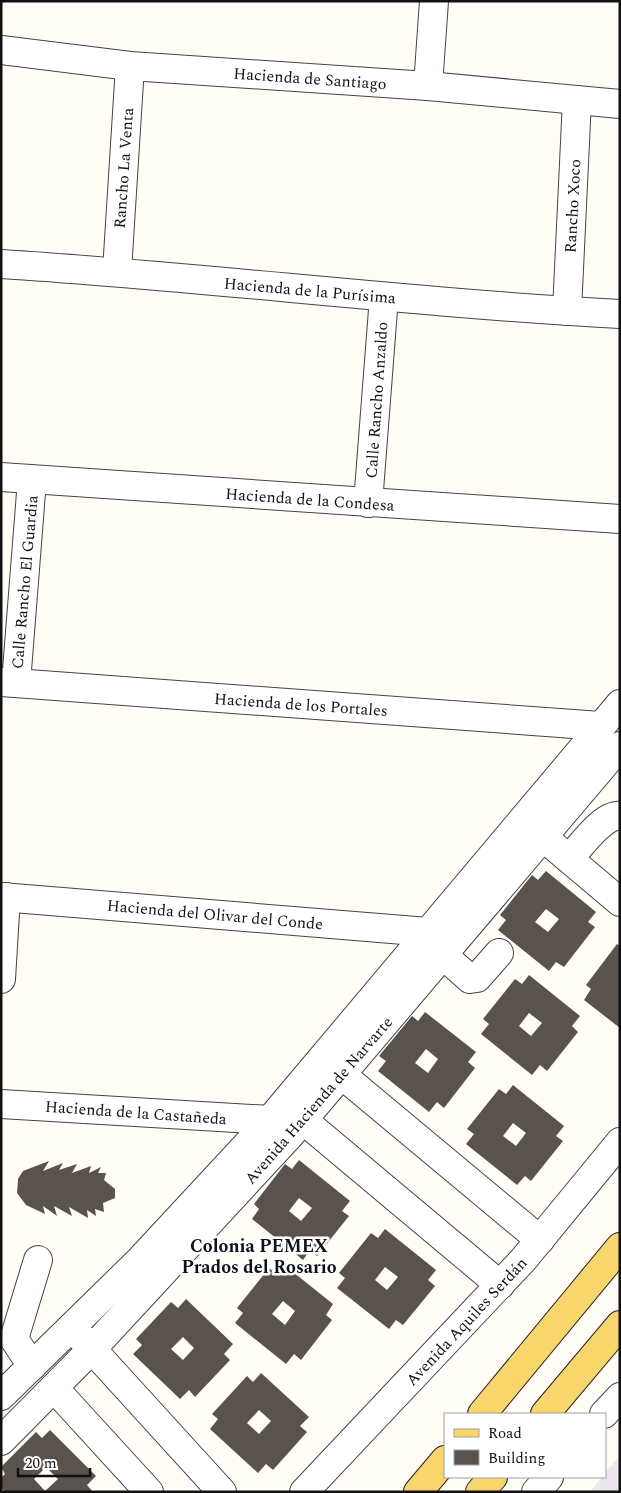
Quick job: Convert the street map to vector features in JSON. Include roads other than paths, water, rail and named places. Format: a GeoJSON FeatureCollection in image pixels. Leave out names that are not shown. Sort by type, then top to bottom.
{"type":"FeatureCollection","features":[{"type":"Feature","properties":{"kind":"main road"},"geometry":{"type":"LineString","coordinates":[[483,1413],[620,1247]]}},
{"type":"Feature","properties":{"kind":"main road"},"geometry":{"type":"LineString","coordinates":[[546,1413],[620,1325]]}},
{"type":"Feature","properties":{"kind":"main road"},"geometry":{"type":"LineString","coordinates":[[418,1492],[444,1461]]}},
{"type":"Feature","properties":{"kind":"main road"},"geometry":{"type":"LineString","coordinates":[[480,1492],[492,1478]]}},
{"type":"Feature","properties":{"kind":"street"},"geometry":{"type":"LineString","coordinates":[[428,86],[434,1]]}},
{"type":"Feature","properties":{"kind":"street","name":"Hacienda de Santiago"},"geometry":{"type":"LineString","coordinates":[[1,50],[130,66],[428,86],[620,104]]}},
{"type":"Feature","properties":{"kind":"street","name":"Rancho La Venta"},"geometry":{"type":"LineString","coordinates":[[117,271],[130,66]]}},
{"type":"Feature","properties":{"kind":"street","name":"Rancho Xoco"},"geometry":{"type":"LineString","coordinates":[[567,311],[577,100]]}},
{"type":"Feature","properties":{"kind":"street","name":"Hacienda de la Purísima"},"geometry":{"type":"LineString","coordinates":[[1,264],[117,271],[384,297],[620,314]]}},
{"type":"Feature","properties":{"kind":"street","name":"Calle Rancho Anzaldo"},"geometry":{"type":"LineString","coordinates":[[368,503],[384,297]]}},
{"type":"Feature","properties":{"kind":"street","name":"Hacienda de la Condesa"},"geometry":{"type":"LineString","coordinates":[[1,477],[620,519]]}},
{"type":"Feature","properties":{"kind":"street","name":"Calle Rancho El Guardia"},"geometry":{"type":"LineString","coordinates":[[9,683],[32,480]]}},
{"type":"Feature","properties":{"kind":"street","name":"Hacienda de los Portales"},"geometry":{"type":"LineString","coordinates":[[9,683],[601,726]]}},
{"type":"Feature","properties":{"kind":"street","name":"Avenida Hacienda de Narvarte"},"geometry":{"type":"LineString","coordinates":[[1,1396],[139,1260],[270,1120],[620,704]]}},
{"type":"Feature","properties":{"kind":"street","name":"Avenida Hacienda de Narvarte"},"geometry":{"type":"LineString","coordinates":[[1,1441],[92,1349],[303,1120],[620,746]]}},
{"type":"Feature","properties":{"kind":"street"},"geometry":{"type":"LineString","coordinates":[[569,859],[604,820],[615,815],[620,816]]}},
{"type":"Feature","properties":{"kind":"street"},"geometry":{"type":"LineString","coordinates":[[543,837],[620,902]]}},
{"type":"Feature","properties":{"kind":"street"},"geometry":{"type":"LineString","coordinates":[[1,979],[4,897]]}},
{"type":"Feature","properties":{"kind":"street","name":"Hacienda del Olivar del Conde"},"geometry":{"type":"LineString","coordinates":[[4,897],[428,932]]}},
{"type":"Feature","properties":{"kind":"street"},"geometry":{"type":"LineString","coordinates":[[443,955],[470,979],[477,978],[498,953]]}},
{"type":"Feature","properties":{"kind":"street"},"geometry":{"type":"LineString","coordinates":[[342,1075],[540,1240]]}},
{"type":"Feature","properties":{"kind":"street","name":"Hacienda de la Castañeda"},"geometry":{"type":"LineString","coordinates":[[1,1104],[270,1120]]}},
{"type":"Feature","properties":{"kind":"street"},"geometry":{"type":"LineString","coordinates":[[303,1120],[500,1285]]}},
{"type":"Feature","properties":{"kind":"street","name":"Avenida Aquiles Serdán"},"geometry":{"type":"LineString","coordinates":[[304,1492],[500,1285],[540,1240],[620,1142]]}},
{"type":"Feature","properties":{"kind":"street"},"geometry":{"type":"LineString","coordinates":[[32,1366],[14,1339],[38,1260]]}},
{"type":"Feature","properties":{"kind":"street"},"geometry":{"type":"LineString","coordinates":[[71,1327],[222,1492]]}},
{"type":"Feature","properties":{"kind":"street"},"geometry":{"type":"LineString","coordinates":[[54,1388],[149,1492]]}},
{"type":"Feature","properties":{"kind":"district","name":"Colonia PEMEX Prados del Rosario"},"geometry":{"type":"Point","coordinates":[259,1256]}}]}
